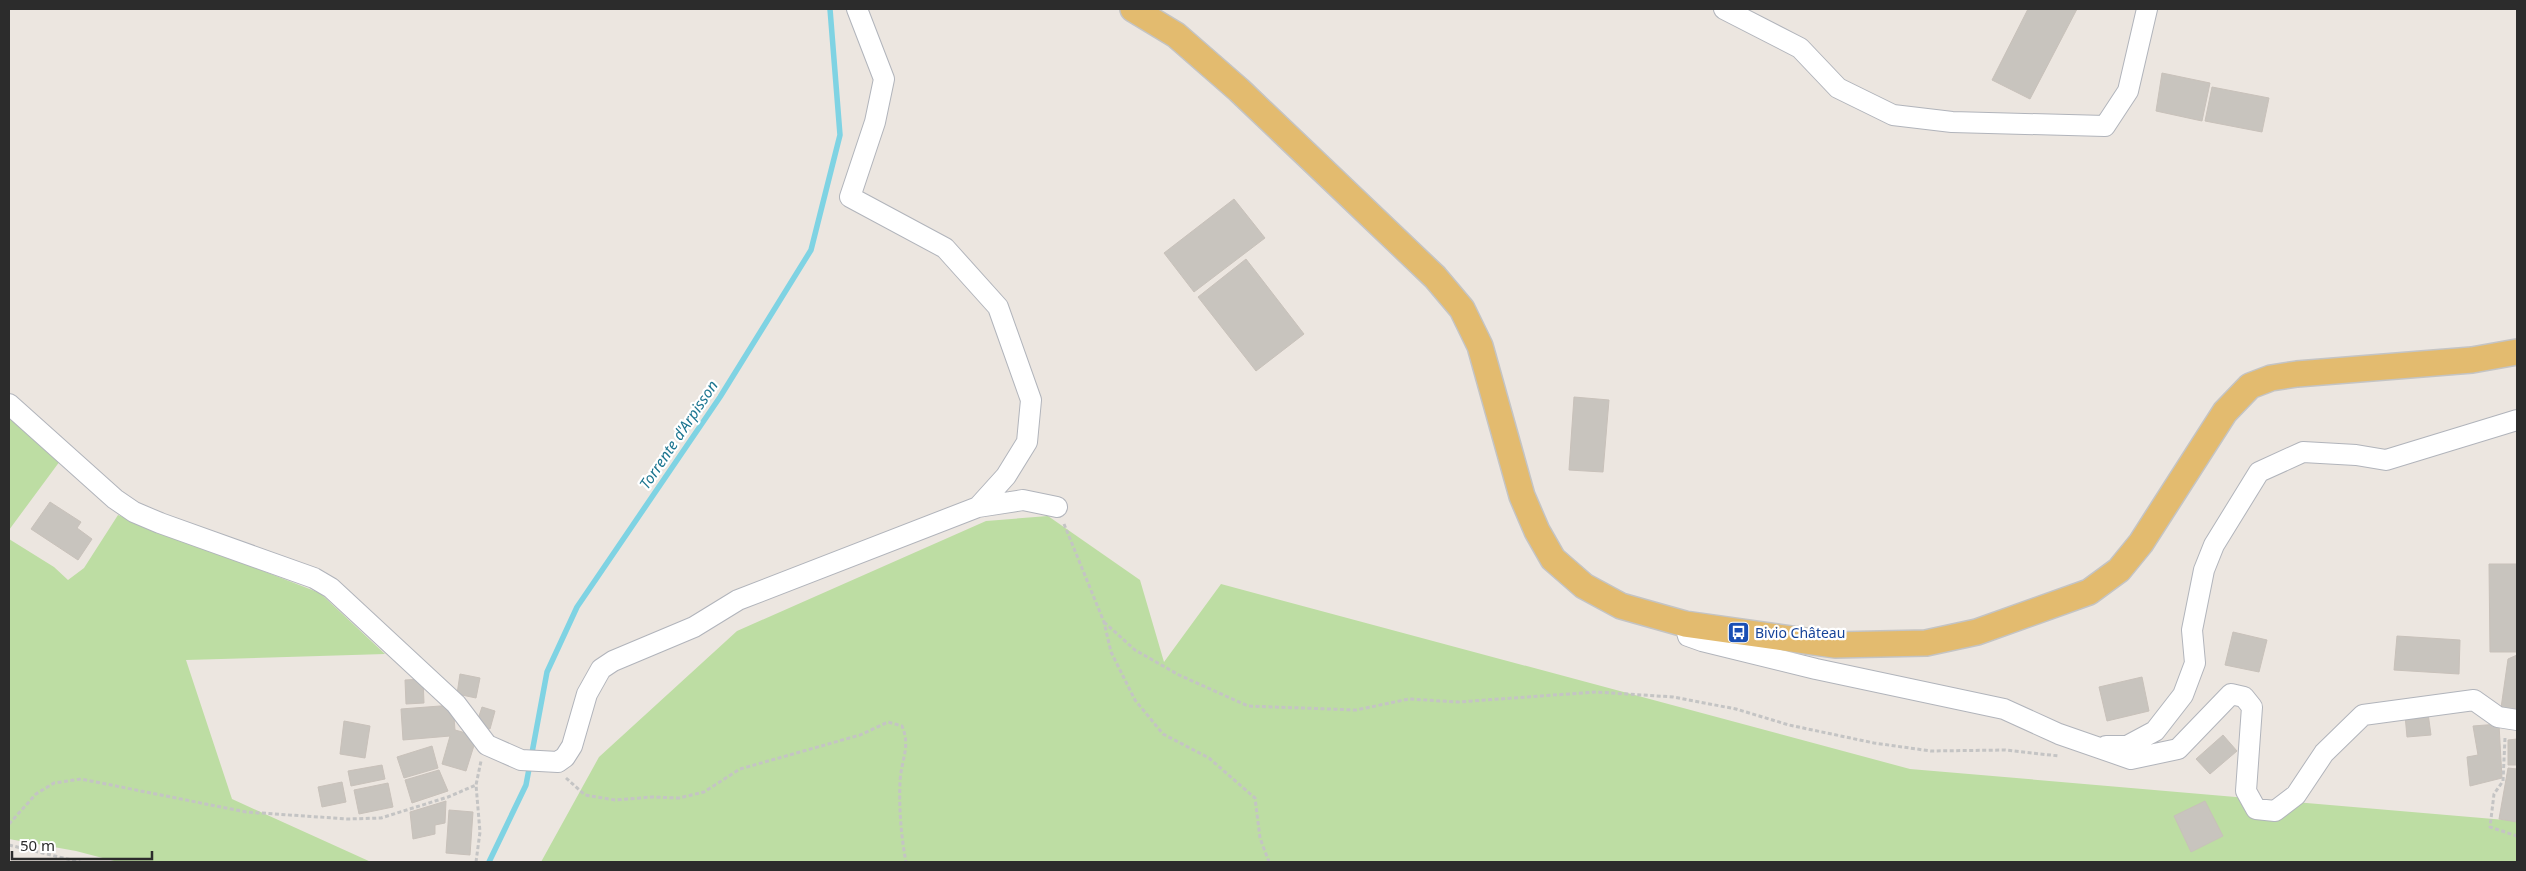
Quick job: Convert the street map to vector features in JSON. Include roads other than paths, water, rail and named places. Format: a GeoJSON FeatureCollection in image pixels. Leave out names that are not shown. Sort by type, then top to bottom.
{"type":"FeatureCollection","features":[{"type":"Feature","properties":{"kind":"main road"},"geometry":{"type":"LineString","coordinates":[[1133,9],[1176,35],[1239,90],[1436,277],[1462,309],[1480,346],[1522,496],[1537,531],[1553,559],[1584,586],[1621,606],[1685,624],[1835,645],[1926,643],[1977,632],[2089,592],[2119,570],[2140,543],[2225,412],[2250,386],[2271,378],[2296,374],[2472,360],[2517,352]]}},
{"type":"Feature","properties":{"kind":"street"},"geometry":{"type":"LineString","coordinates":[[857,9],[884,79],[875,122],[850,197],[945,248],[998,307],[1031,400],[1027,442],[1006,476],[978,507]]}},
{"type":"Feature","properties":{"kind":"street"},"geometry":{"type":"LineString","coordinates":[[1724,9],[1800,48],[1838,88],[1893,115],[1952,122],[2105,126],[2128,91],[2147,9]]}},
{"type":"Feature","properties":{"kind":"street"},"geometry":{"type":"LineString","coordinates":[[9,404],[115,499],[134,512],[314,578],[332,588],[456,704],[487,746],[521,760],[551,762],[565,756],[572,746],[587,694],[601,669],[613,661],[694,627],[738,600],[978,507],[1023,500],[1057,508]]}},
{"type":"Feature","properties":{"kind":"street"},"geometry":{"type":"LineString","coordinates":[[2094,746],[2127,746],[2155,731],[2183,695],[2195,663],[2192,630],[2204,570],[2214,545],[2260,472],[2304,452],[2356,455],[2386,460],[2517,420]]}},
{"type":"Feature","properties":{"kind":"street"},"geometry":{"type":"LineString","coordinates":[[1685,624],[1688,636],[1702,641],[1816,669],[2004,708],[2059,734],[2131,759],[2178,749],[2231,694],[2244,697],[2252,707],[2246,791],[2256,809],[2275,812],[2296,796],[2324,753],[2363,715],[2474,700],[2498,718],[2513,719]]}},
{"type":"Feature","properties":{"kind":"waterway","name":"Torrente d'Arpisson"},"geometry":{"type":"LineString","coordinates":[[489,862],[526,785],[547,672],[577,607],[720,397],[811,250],[840,135],[830,9]]}},
{"type":"Feature","properties":{"kind":"place","name":"Bivio Château"},"geometry":{"type":"Point","coordinates":[1739,633]}}]}
